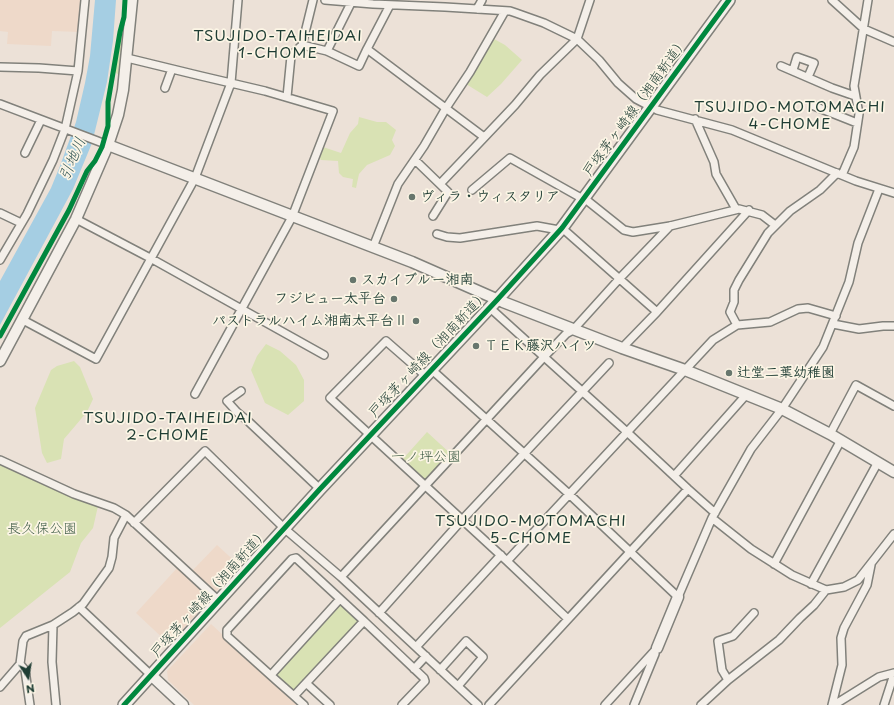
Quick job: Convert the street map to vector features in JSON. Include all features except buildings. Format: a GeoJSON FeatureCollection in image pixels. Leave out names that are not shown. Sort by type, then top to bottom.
{"type":"FeatureCollection","features":[{"type":"Feature","properties":{"kind":"main road","name":"戸塚茅ヶ崎線（湘南新道）"},"geometry":{"type":"LineString","coordinates":[[124,705],[152,676],[218,600],[429,373],[560,229],[728,0]]}},
{"type":"Feature","properties":{"kind":"street"},"geometry":{"type":"LineString","coordinates":[[0,260],[21,223],[53,160],[65,129],[78,71],[85,0]]}},
{"type":"Feature","properties":{"kind":"street"},"geometry":{"type":"LineString","coordinates":[[0,361],[76,219],[108,145],[120,105],[127,58],[132,0]]}},
{"type":"Feature","properties":{"kind":"street"},"geometry":{"type":"LineString","coordinates":[[23,320],[96,359],[195,178],[231,83],[238,0]]}},
{"type":"Feature","properties":{"kind":"street"},"geometry":{"type":"LineString","coordinates":[[287,97],[291,56],[302,46],[313,0]]}},
{"type":"Feature","properties":{"kind":"street"},"geometry":{"type":"LineString","coordinates":[[325,0],[351,3],[373,2],[390,5],[429,3],[516,13],[544,23],[577,39],[599,60],[618,83],[636,99],[657,110],[732,130],[840,174],[879,189],[894,193]]}},
{"type":"Feature","properties":{"kind":"street"},"geometry":{"type":"LineString","coordinates":[[477,9],[482,0]]}},
{"type":"Feature","properties":{"kind":"street"},"geometry":{"type":"LineString","coordinates":[[440,184],[515,105],[540,75],[577,39],[590,0]]}},
{"type":"Feature","properties":{"kind":"street"},"geometry":{"type":"LineString","coordinates":[[832,0],[864,29],[894,42]]}},
{"type":"Feature","properties":{"kind":"street"},"geometry":{"type":"LineString","coordinates":[[737,325],[730,312],[734,302],[734,290],[768,233],[790,212],[840,174],[854,147],[858,114],[854,86],[868,0]]}},
{"type":"Feature","properties":{"kind":"street"},"geometry":{"type":"LineString","coordinates":[[327,51],[351,3]]}},
{"type":"Feature","properties":{"kind":"street"},"geometry":{"type":"LineString","coordinates":[[302,46],[327,51],[359,66],[390,5]]}},
{"type":"Feature","properties":{"kind":"street"},"geometry":{"type":"LineString","coordinates":[[373,247],[398,184],[415,160],[446,108],[470,72],[505,11]]}},
{"type":"Feature","properties":{"kind":"street"},"geometry":{"type":"LineString","coordinates":[[367,49],[484,137]]}},
{"type":"Feature","properties":{"kind":"street"},"geometry":{"type":"LineString","coordinates":[[793,70],[797,57],[814,63],[808,77]]}},
{"type":"Feature","properties":{"kind":"street"},"geometry":{"type":"LineString","coordinates":[[127,58],[287,97],[333,111],[292,217],[195,394]]}},
{"type":"Feature","properties":{"kind":"street"},"geometry":{"type":"LineString","coordinates":[[782,66],[832,88],[856,96]]}},
{"type":"Feature","properties":{"kind":"street"},"geometry":{"type":"LineString","coordinates":[[0,67],[78,71]]}},
{"type":"Feature","properties":{"kind":"street"},"geometry":{"type":"LineString","coordinates":[[165,88],[172,69]]}},
{"type":"Feature","properties":{"kind":"street"},"geometry":{"type":"LineString","coordinates":[[0,104],[373,247],[493,303],[684,370],[782,409],[841,440],[894,472]]}},
{"type":"Feature","properties":{"kind":"street"},"geometry":{"type":"LineString","coordinates":[[814,106],[857,123]]}},
{"type":"Feature","properties":{"kind":"street"},"geometry":{"type":"LineString","coordinates":[[695,119],[714,162],[716,174],[736,209]]}},
{"type":"Feature","properties":{"kind":"street"},"geometry":{"type":"LineString","coordinates":[[25,153],[41,120]]}},
{"type":"Feature","properties":{"kind":"street"},"geometry":{"type":"LineString","coordinates":[[472,190],[510,158],[584,198],[624,230],[633,232],[670,226],[736,209],[749,210],[762,215],[775,225]]}},
{"type":"Feature","properties":{"kind":"street"},"geometry":{"type":"LineString","coordinates":[[415,160],[448,192],[432,216]]}},
{"type":"Feature","properties":{"kind":"street"},"geometry":{"type":"LineString","coordinates":[[634,705],[678,597],[714,515],[751,449],[782,409],[823,348],[849,282],[858,243],[879,189]]}},
{"type":"Feature","properties":{"kind":"street"},"geometry":{"type":"LineString","coordinates":[[622,348],[657,312],[749,210]]}},
{"type":"Feature","properties":{"kind":"street"},"geometry":{"type":"LineString","coordinates":[[0,213],[21,223]]}},
{"type":"Feature","properties":{"kind":"street"},"geometry":{"type":"LineString","coordinates":[[76,219],[152,258],[324,355]]}},
{"type":"Feature","properties":{"kind":"street"},"geometry":{"type":"LineString","coordinates":[[437,234],[447,237],[460,238],[537,226],[560,229],[620,278],[657,312]]}},
{"type":"Feature","properties":{"kind":"street"},"geometry":{"type":"LineString","coordinates":[[341,577],[544,357],[566,334],[573,330],[670,226]]}},
{"type":"Feature","properties":{"kind":"street"},"geometry":{"type":"LineString","coordinates":[[493,303],[544,357],[627,432],[751,549],[792,575],[826,590],[844,587],[858,580],[894,534]]}},
{"type":"Feature","properties":{"kind":"street"},"geometry":{"type":"LineString","coordinates":[[508,561],[713,340],[737,325],[770,322],[798,309],[808,308],[836,316]]}},
{"type":"Feature","properties":{"kind":"street"},"geometry":{"type":"LineString","coordinates":[[833,324],[859,329],[894,326]]}},
{"type":"Feature","properties":{"kind":"street"},"geometry":{"type":"LineString","coordinates":[[568,619],[508,561],[330,398],[386,341],[429,373],[486,419],[569,494],[678,597]]}},
{"type":"Feature","properties":{"kind":"street"},"geometry":{"type":"LineString","coordinates":[[379,613],[462,520],[609,363]]}},
{"type":"Feature","properties":{"kind":"street"},"geometry":{"type":"LineString","coordinates":[[830,434],[856,385],[894,406]]}},
{"type":"Feature","properties":{"kind":"street"},"geometry":{"type":"LineString","coordinates":[[240,391],[227,401],[320,489]]}},
{"type":"Feature","properties":{"kind":"street"},"geometry":{"type":"LineString","coordinates":[[674,476],[746,395]]}},
{"type":"Feature","properties":{"kind":"street"},"geometry":{"type":"LineString","coordinates":[[774,564],[841,440]]}},
{"type":"Feature","properties":{"kind":"street"},"geometry":{"type":"LineString","coordinates":[[134,523],[205,451],[285,529],[341,577],[478,705]]}},
{"type":"Feature","properties":{"kind":"street"},"geometry":{"type":"LineString","coordinates":[[0,460],[74,494],[114,508],[126,515],[218,600]]}},
{"type":"Feature","properties":{"kind":"street"},"geometry":{"type":"LineString","coordinates":[[811,584],[878,462]]}},
{"type":"Feature","properties":{"kind":"street"},"geometry":{"type":"LineString","coordinates":[[489,705],[688,489]]}},
{"type":"Feature","properties":{"kind":"street"},"geometry":{"type":"LineString","coordinates":[[0,687],[20,664],[23,641],[26,636],[53,625],[74,612],[109,568],[114,538],[126,515]]}},
{"type":"Feature","properties":{"kind":"street"},"geometry":{"type":"LineString","coordinates":[[416,647],[501,555]]}},
{"type":"Feature","properties":{"kind":"street"},"geometry":{"type":"LineString","coordinates":[[304,705],[227,636],[227,630],[292,559],[296,558],[424,678],[425,681],[402,705]]}},
{"type":"Feature","properties":{"kind":"street"},"geometry":{"type":"LineString","coordinates":[[833,705],[842,665],[841,638],[844,628],[868,585],[871,563]]}},
{"type":"Feature","properties":{"kind":"street"},"geometry":{"type":"LineString","coordinates":[[701,705],[728,680],[779,640],[814,605],[826,590]]}},
{"type":"Feature","properties":{"kind":"street"},"geometry":{"type":"LineString","coordinates":[[271,675],[340,599]]}},
{"type":"Feature","properties":{"kind":"street"},"geometry":{"type":"LineString","coordinates":[[79,607],[183,705]]}},
{"type":"Feature","properties":{"kind":"street"},"geometry":{"type":"LineString","coordinates":[[728,680],[722,670],[718,641],[733,636],[754,613]]}},
{"type":"Feature","properties":{"kind":"street"},"geometry":{"type":"LineString","coordinates":[[294,696],[364,621]]}},
{"type":"Feature","properties":{"kind":"street"},"geometry":{"type":"LineString","coordinates":[[53,625],[51,654],[56,705]]}},
{"type":"Feature","properties":{"kind":"street"},"geometry":{"type":"LineString","coordinates":[[440,670],[466,641],[483,657],[458,686]]}},
{"type":"Feature","properties":{"kind":"street"},"geometry":{"type":"LineString","coordinates":[[605,705],[657,648]]}},
{"type":"Feature","properties":{"kind":"street"},"geometry":{"type":"LineString","coordinates":[[414,669],[426,656]]}},
{"type":"Feature","properties":{"kind":"street"},"geometry":{"type":"LineString","coordinates":[[20,664],[25,670],[30,705]]}},
{"type":"Feature","properties":{"kind":"street"},"geometry":{"type":"LineString","coordinates":[[833,705],[879,677],[894,673]]}},
{"type":"Feature","properties":{"kind":"street"},"geometry":{"type":"LineString","coordinates":[[884,705],[894,673]]}},
{"type":"Feature","properties":{"kind":"street"},"geometry":{"type":"LineString","coordinates":[[306,683],[330,705]]}},
{"type":"Feature","properties":{"kind":"shaded area"},"geometry":{"type":"Polygon","coordinates":[[[0,0],[82,0],[80,32],[52,31],[51,46],[7,44],[8,32],[0,31],[0,0]]]}},
{"type":"Feature","properties":{"kind":"shaded area"},"geometry":{"type":"Polygon","coordinates":[[[217,545],[240,566],[215,593],[192,571],[217,545]]]}},
{"type":"Feature","properties":{"kind":"shaded area"},"geometry":{"type":"Polygon","coordinates":[[[178,567],[211,598],[169,644],[136,613],[178,567]]]}},
{"type":"Feature","properties":{"kind":"shaded area"},"geometry":{"type":"Polygon","coordinates":[[[211,624],[299,705],[194,705],[168,680],[167,671],[211,624]]]}},
{"type":"Feature","properties":{"kind":"green space"},"geometry":{"type":"Polygon","coordinates":[[[123,21],[130,26],[124,80],[114,71],[123,21]]]}},
{"type":"Feature","properties":{"kind":"green space"},"geometry":{"type":"Polygon","coordinates":[[[494,39],[505,45],[522,60],[501,84],[487,97],[466,84],[494,39]]]}},
{"type":"Feature","properties":{"kind":"green space"},"geometry":{"type":"Polygon","coordinates":[[[359,117],[377,122],[386,122],[396,130],[392,140],[395,146],[390,155],[367,165],[359,174],[356,188],[352,187],[353,179],[343,177],[339,173],[338,161],[321,160],[319,157],[323,147],[341,153],[350,133],[358,124],[359,117]]]}},
{"type":"Feature","properties":{"kind":"green space"},"geometry":{"type":"Polygon","coordinates":[[[266,344],[280,351],[296,365],[304,380],[304,401],[288,415],[265,403],[251,370],[257,356],[266,344]]]}},
{"type":"Feature","properties":{"kind":"green space"},"geometry":{"type":"Polygon","coordinates":[[[74,361],[80,367],[93,399],[87,412],[64,439],[61,459],[47,463],[42,453],[35,408],[51,370],[57,366],[74,361]]]}},
{"type":"Feature","properties":{"kind":"green space","name":"一ノ坪公園"},"geometry":{"type":"Polygon","coordinates":[[[427,432],[451,454],[425,482],[401,461],[427,432]]]}},
{"type":"Feature","properties":{"kind":"green space","name":"長久保公園"},"geometry":{"type":"Polygon","coordinates":[[[0,463],[98,506],[93,528],[81,543],[70,572],[0,628],[0,463]]]}},
{"type":"Feature","properties":{"kind":"green space"},"geometry":{"type":"Polygon","coordinates":[[[340,599],[364,621],[294,696],[271,675],[340,599]]]}},
{"type":"Feature","properties":{"kind":"water","name":"引地川"},"geometry":{"type":"Polygon","coordinates":[[[95,0],[116,0],[113,41],[107,82],[92,143],[73,189],[0,325],[0,281],[51,188],[76,122],[90,56],[95,0]]]}},
{"type":"Feature","properties":{"kind":"cycle path"},"geometry":{"type":"LineString","coordinates":[[0,336],[69,210],[87,171],[95,161],[102,147],[108,126],[108,102],[124,17],[125,0]]}},
{"type":"Feature","properties":{"kind":"cycle path"},"geometry":{"type":"LineString","coordinates":[[124,705],[320,489],[497,300],[562,228],[729,0]]}},
{"type":"Feature","properties":{"kind":"place","name":"ヴィラ・ウィスタリア"},"geometry":{"type":"Point","coordinates":[412,197]}},
{"type":"Feature","properties":{"kind":"place","name":"スカイブルー湘南"},"geometry":{"type":"Point","coordinates":[353,280]}},
{"type":"Feature","properties":{"kind":"place","name":"フジビュー太平台"},"geometry":{"type":"Point","coordinates":[394,299]}},
{"type":"Feature","properties":{"kind":"place","name":"パストラルハイム湘南太平台Ⅱ"},"geometry":{"type":"Point","coordinates":[416,321]}},
{"type":"Feature","properties":{"kind":"place","name":"ＴＥＫ藤沢ハイツ"},"geometry":{"type":"Point","coordinates":[476,346]}},
{"type":"Feature","properties":{"kind":"place","name":"辻堂二葉幼稚園"},"geometry":{"type":"Point","coordinates":[729,373]}},
{"type":"Feature","properties":{"kind":"district","name":"TSUJIDO-TAIHEIDAI 1-CHOME"},"geometry":{"type":"Point","coordinates":[278,46]}},
{"type":"Feature","properties":{"kind":"district","name":"TSUJIDO-MOTOMACHI 4-CHOME"},"geometry":{"type":"Point","coordinates":[790,116]}},
{"type":"Feature","properties":{"kind":"district","name":"TSUJIDO-TAIHEIDAI 2-CHOME"},"geometry":{"type":"Point","coordinates":[168,428]}},
{"type":"Feature","properties":{"kind":"district","name":"TSUJIDO-MOTOMACHI 5-CHOME"},"geometry":{"type":"Point","coordinates":[531,530]}}]}
